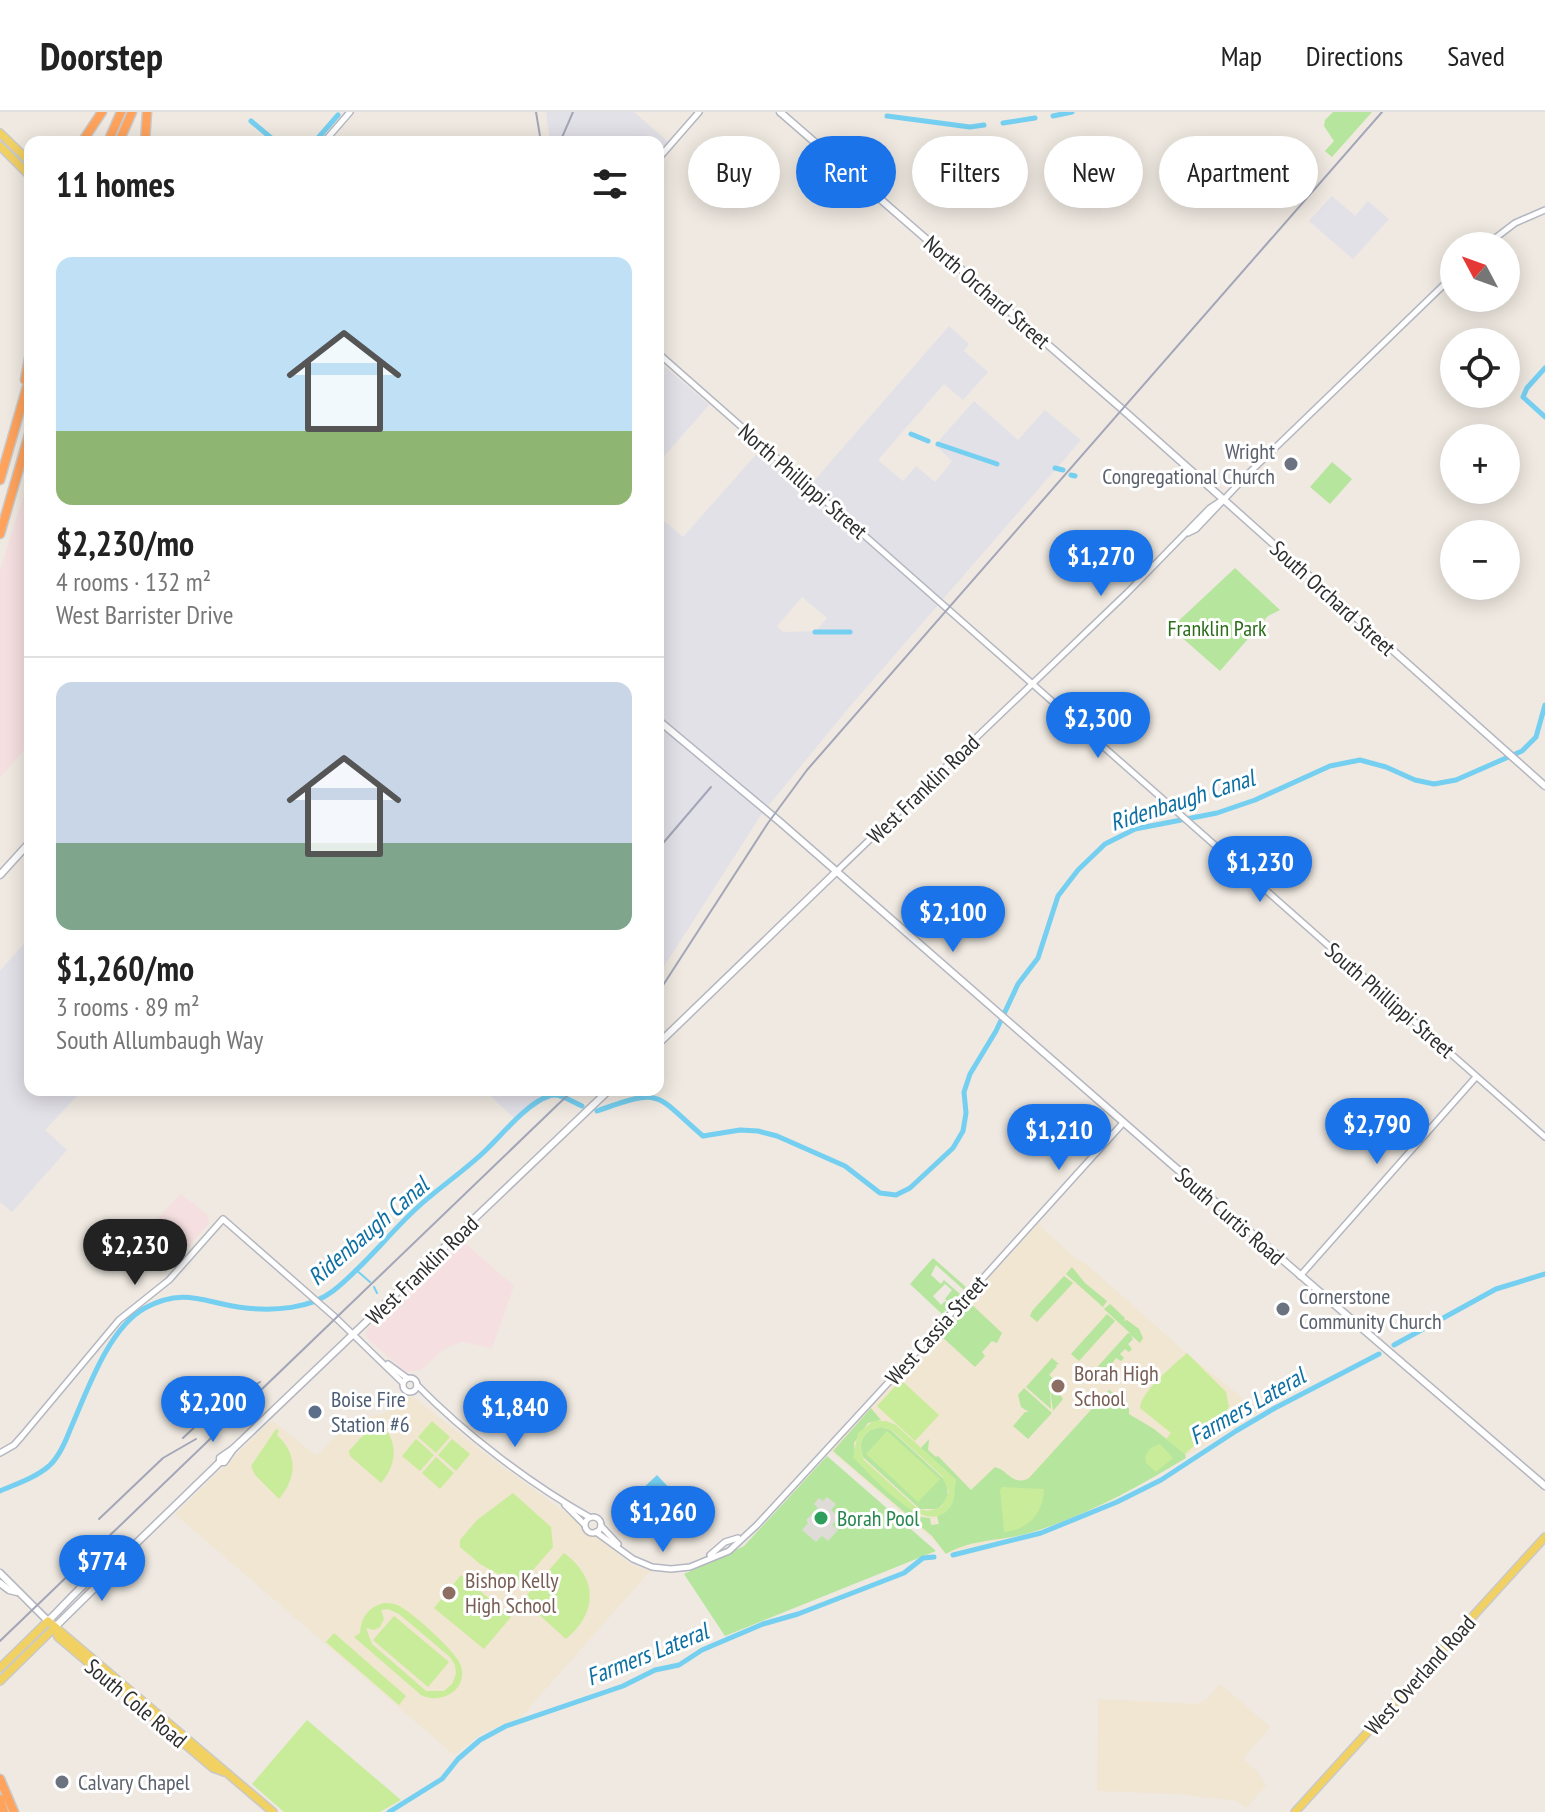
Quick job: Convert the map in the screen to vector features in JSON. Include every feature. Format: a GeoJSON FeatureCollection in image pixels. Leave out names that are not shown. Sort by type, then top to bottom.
{"type":"FeatureCollection","features":[{"type":"Feature","properties":{"kind":"highway"},"geometry":{"type":"LineString","coordinates":[[86,136],[102,112]]}},
{"type":"Feature","properties":{"kind":"highway"},"geometry":{"type":"LineString","coordinates":[[111,136],[121,112]]}},
{"type":"Feature","properties":{"kind":"highway"},"geometry":{"type":"LineString","coordinates":[[122,136],[132,112]]}},
{"type":"Feature","properties":{"kind":"highway"},"geometry":{"type":"LineString","coordinates":[[145,136],[147,112]]}},
{"type":"Feature","properties":{"kind":"highway"},"geometry":{"type":"LineString","coordinates":[[17,418],[24,383]]}},
{"type":"Feature","properties":{"kind":"highway"},"geometry":{"type":"LineString","coordinates":[[0,480],[24,395]]}},
{"type":"Feature","properties":{"kind":"highway"},"geometry":{"type":"LineString","coordinates":[[0,534],[24,452]]}},
{"type":"Feature","properties":{"kind":"highway"},"geometry":{"type":"LineString","coordinates":[[0,1779],[14,1812]]}},
{"type":"Feature","properties":{"kind":"highway"},"geometry":{"type":"LineString","coordinates":[[0,1799],[4,1812]]}},
{"type":"Feature","properties":{"kind":"main road","name":"North Orchard Street"},"geometry":{"type":"LineString","coordinates":[[780,112],[1122,409]]}},
{"type":"Feature","properties":{"kind":"main road"},"geometry":{"type":"LineString","coordinates":[[0,133],[24,156]]}},
{"type":"Feature","properties":{"kind":"main road"},"geometry":{"type":"LineString","coordinates":[[0,146],[24,170]]}},
{"type":"Feature","properties":{"kind":"main road","name":"South Orchard Street"},"geometry":{"type":"LineString","coordinates":[[1122,409],[1545,786]]}},
{"type":"Feature","properties":{"kind":"main road","name":"South Curtis Road"},"geometry":{"type":"LineString","coordinates":[[664,725],[1545,1486]]}},
{"type":"Feature","properties":{"kind":"main road"},"geometry":{"type":"LineString","coordinates":[[0,875],[24,849]]}},
{"type":"Feature","properties":{"kind":"main road","name":"West Franklin Road"},"geometry":{"type":"LineString","coordinates":[[664,1038],[836,872]]}},
{"type":"Feature","properties":{"kind":"main road","name":"West Franklin Road"},"geometry":{"type":"LineString","coordinates":[[0,1681],[220,1462],[220,1458],[354,1335],[603,1096]]}},
{"type":"Feature","properties":{"kind":"main road","name":"West Overland Road"},"geometry":{"type":"LineString","coordinates":[[1295,1812],[1545,1537]]}},
{"type":"Feature","properties":{"kind":"main road","name":"West Franklin Road"},"geometry":{"type":"LineString","coordinates":[[0,1668],[102,1570],[119,1561]]}},
{"type":"Feature","properties":{"kind":"main road"},"geometry":{"type":"LineString","coordinates":[[0,1573],[48,1621]]}},
{"type":"Feature","properties":{"kind":"main road"},"geometry":{"type":"LineString","coordinates":[[0,1583],[17,1592]]}},
{"type":"Feature","properties":{"kind":"main road","name":"South Cole Road"},"geometry":{"type":"LineString","coordinates":[[48,1621],[55,1627],[58,1637],[213,1768],[224,1772],[273,1812]]}},
{"type":"Feature","properties":{"kind":"street"},"geometry":{"type":"LineString","coordinates":[[329,136],[350,112]]}},
{"type":"Feature","properties":{"kind":"street"},"geometry":{"type":"LineString","coordinates":[[664,152],[699,112]]}},
{"type":"Feature","properties":{"kind":"street"},"geometry":{"type":"LineString","coordinates":[[1501,232],[1543,211]]}},
{"type":"Feature","properties":{"kind":"street","name":"West Franklin Road"},"geometry":{"type":"LineString","coordinates":[[836,872],[1440,289]]}},
{"type":"Feature","properties":{"kind":"street","name":"North Phillippi Street"},"geometry":{"type":"LineString","coordinates":[[664,358],[948,608]]}},
{"type":"Feature","properties":{"kind":"street","name":"South Phillippi Street"},"geometry":{"type":"LineString","coordinates":[[948,608],[1381,995],[1545,1137]]}},
{"type":"Feature","properties":{"kind":"street"},"geometry":{"type":"LineString","coordinates":[[1300,1276],[1476,1077]]}},
{"type":"Feature","properties":{"kind":"street","name":"West Cassia Street"},"geometry":{"type":"LineString","coordinates":[[623,1551],[642,1563],[661,1568],[690,1567],[729,1551],[899,1371],[1123,1123]]}},
{"type":"Feature","properties":{"kind":"street"},"geometry":{"type":"LineString","coordinates":[[0,1453],[14,1445],[131,1307],[169,1280],[223,1219],[405,1381]]}},
{"type":"Feature","properties":{"kind":"street"},"geometry":{"type":"LineString","coordinates":[[405,1381],[414,1379],[435,1404],[559,1498],[589,1517],[598,1519],[623,1551]]}},
{"type":"Feature","properties":{"kind":"street"},"geometry":{"type":"LineString","coordinates":[[405,1381],[404,1389],[435,1404]]}},
{"type":"Feature","properties":{"kind":"street"},"geometry":{"type":"LineString","coordinates":[[410,1392],[417,1385]]}},
{"type":"Feature","properties":{"kind":"street"},"geometry":{"type":"LineString","coordinates":[[559,1498],[588,1531],[596,1532],[623,1551]]}},
{"type":"Feature","properties":{"kind":"street"},"geometry":{"type":"LineString","coordinates":[[584,1524],[589,1517]]}},
{"type":"Feature","properties":{"kind":"street"},"geometry":{"type":"LineString","coordinates":[[596,1532],[601,1526]]}},
{"type":"Feature","properties":{"kind":"shaded area"},"geometry":{"type":"Polygon","coordinates":[[[546,112],[634,112],[661,136],[549,136],[546,112]]]}},
{"type":"Feature","properties":{"kind":"shaded area"},"geometry":{"type":"Polygon","coordinates":[[[1332,196],[1355,216],[1368,201],[1389,219],[1353,259],[1309,221],[1332,196]]]}},
{"type":"Feature","properties":{"kind":"shaded area"},"geometry":{"type":"Polygon","coordinates":[[[949,326],[969,344],[964,351],[988,372],[963,400],[944,384],[878,460],[903,481],[916,466],[935,482],[952,461],[935,445],[974,401],[1018,440],[1045,410],[1081,440],[846,711],[761,815],[664,967],[664,521],[683,537],[760,450],[806,490],[949,326]],[[802,597],[777,626],[783,632],[816,631],[827,618],[802,597]]]}},
{"type":"Feature","properties":{"kind":"shaded area"},"geometry":{"type":"Polygon","coordinates":[[[664,366],[709,405],[664,456],[664,366]]]}},
{"type":"Feature","properties":{"kind":"shaded area"},"geometry":{"type":"Polygon","coordinates":[[[24,493],[24,751],[0,777],[0,571],[24,493]]]}},
{"type":"Feature","properties":{"kind":"shaded area"},"geometry":{"type":"Polygon","coordinates":[[[24,944],[24,1096],[77,1096],[45,1130],[67,1150],[12,1212],[0,1202],[0,971],[24,944]]]}},
{"type":"Feature","properties":{"kind":"shaded area"},"geometry":{"type":"Polygon","coordinates":[[[490,1096],[542,1096],[514,1118],[490,1096]]]}},
{"type":"Feature","properties":{"kind":"shaded area"},"geometry":{"type":"Polygon","coordinates":[[[181,1194],[208,1215],[209,1223],[172,1265],[139,1238],[181,1194]]]}},
{"type":"Feature","properties":{"kind":"shaded area","name":"Borah High School"},"geometry":{"type":"Polygon","coordinates":[[[1040,1222],[1041,1227],[1077,1260],[1084,1262],[1184,1351],[1260,1412],[1114,1500],[1037,1531],[944,1554],[932,1539],[830,1451],[1040,1222]]]}},
{"type":"Feature","properties":{"kind":"shaded area"},"geometry":{"type":"Polygon","coordinates":[[[461,1240],[514,1286],[492,1348],[461,1342],[444,1349],[421,1370],[406,1372],[368,1339],[365,1332],[461,1240]]]}},
{"type":"Feature","properties":{"kind":"shaded area","name":"Bishop Kelly High School"},"geometry":{"type":"Polygon","coordinates":[[[412,1396],[580,1523],[586,1534],[597,1536],[630,1564],[650,1571],[521,1717],[481,1734],[454,1755],[175,1514],[273,1421],[315,1455],[349,1422],[382,1414],[412,1396]]]}},
{"type":"Feature","properties":{"kind":"shaded area"},"geometry":{"type":"Polygon","coordinates":[[[827,1497],[836,1504],[831,1510],[839,1517],[832,1525],[838,1530],[828,1541],[822,1536],[816,1542],[802,1530],[808,1523],[806,1520],[818,1508],[814,1504],[819,1498],[823,1501],[827,1497]]]}},
{"type":"Feature","properties":{"kind":"shaded area"},"geometry":{"type":"Polygon","coordinates":[[[1220,1684],[1270,1727],[1243,1759],[1259,1773],[1266,1786],[1246,1808],[1238,1801],[1177,1794],[1097,1791],[1098,1699],[1196,1704],[1206,1700],[1220,1684]]]}},
{"type":"Feature","properties":{"kind":"green space"},"geometry":{"type":"Polygon","coordinates":[[[1333,112],[1372,112],[1332,157],[1325,151],[1334,141],[1324,126],[1325,120],[1333,112]]]}},
{"type":"Feature","properties":{"kind":"green space"},"geometry":{"type":"Polygon","coordinates":[[[1332,462],[1352,479],[1330,504],[1310,487],[1332,462]]]}},
{"type":"Feature","properties":{"kind":"green space","name":"Franklin Park"},"geometry":{"type":"Polygon","coordinates":[[[1235,568],[1280,610],[1268,616],[1220,671],[1171,628],[1235,568]]]}},
{"type":"Feature","properties":{"kind":"green space"},"geometry":{"type":"Polygon","coordinates":[[[933,1258],[966,1287],[964,1290],[936,1265],[931,1275],[941,1284],[944,1280],[960,1294],[951,1304],[945,1299],[952,1290],[945,1284],[933,1296],[941,1305],[945,1301],[950,1306],[942,1314],[910,1284],[933,1258]]]}},
{"type":"Feature","properties":{"kind":"green space"},"geometry":{"type":"Polygon","coordinates":[[[1072,1267],[1085,1283],[1107,1301],[1103,1307],[1066,1274],[1072,1267]]]}},
{"type":"Feature","properties":{"kind":"green space"},"geometry":{"type":"Polygon","coordinates":[[[1064,1276],[1073,1283],[1037,1322],[1030,1316],[1032,1311],[1064,1276]]]}},
{"type":"Feature","properties":{"kind":"green space"},"geometry":{"type":"Polygon","coordinates":[[[969,1302],[1002,1333],[997,1343],[992,1341],[982,1352],[985,1356],[975,1367],[940,1335],[969,1302]]]}},
{"type":"Feature","properties":{"kind":"green space"},"geometry":{"type":"Polygon","coordinates":[[[1110,1304],[1125,1318],[1124,1321],[1139,1329],[1143,1338],[1140,1343],[1131,1335],[1133,1339],[1128,1344],[1132,1349],[1129,1352],[1125,1349],[1120,1354],[1124,1358],[1121,1361],[1116,1358],[1109,1368],[1111,1372],[1101,1383],[1092,1373],[1128,1333],[1131,1334],[1104,1309],[1110,1304]]]}},
{"type":"Feature","properties":{"kind":"green space"},"geometry":{"type":"Polygon","coordinates":[[[1107,1314],[1115,1321],[1079,1361],[1071,1354],[1107,1314]]]}},
{"type":"Feature","properties":{"kind":"green space"},"geometry":{"type":"Polygon","coordinates":[[[1187,1353],[1226,1392],[1229,1407],[1185,1454],[1166,1439],[1171,1433],[1140,1408],[1152,1386],[1187,1353]]]}},
{"type":"Feature","properties":{"kind":"green space"},"geometry":{"type":"Polygon","coordinates":[[[1052,1358],[1059,1364],[1049,1375],[1055,1380],[1052,1384],[1063,1399],[1053,1411],[1050,1388],[1051,1409],[1026,1387],[1052,1358]]]}},
{"type":"Feature","properties":{"kind":"green space"},"geometry":{"type":"Polygon","coordinates":[[[901,1380],[939,1415],[915,1441],[877,1406],[901,1380]]]}},
{"type":"Feature","properties":{"kind":"green space"},"geometry":{"type":"Polygon","coordinates":[[[1024,1388],[1052,1413],[1028,1439],[1013,1426],[1025,1412],[1029,1412],[1021,1407],[1018,1395],[1024,1388]]]}},
{"type":"Feature","properties":{"kind":"green space"},"geometry":{"type":"Polygon","coordinates":[[[1109,1390],[1127,1401],[1125,1406],[1129,1408],[1129,1414],[1154,1429],[1186,1458],[1071,1518],[1029,1533],[965,1546],[946,1554],[932,1536],[833,1451],[871,1408],[881,1420],[868,1423],[854,1443],[855,1456],[921,1517],[930,1518],[931,1525],[939,1524],[937,1516],[951,1505],[956,1480],[921,1448],[929,1439],[928,1450],[938,1456],[971,1490],[995,1467],[1015,1479],[1023,1480],[1029,1478],[1109,1390]]]}},
{"type":"Feature","properties":{"kind":"green space"},"geometry":{"type":"Polygon","coordinates":[[[377,1420],[389,1434],[394,1450],[391,1467],[381,1483],[350,1456],[349,1451],[377,1420]]]}},
{"type":"Feature","properties":{"kind":"green space"},"geometry":{"type":"Polygon","coordinates":[[[432,1421],[450,1437],[436,1453],[418,1437],[432,1421]]]}},
{"type":"Feature","properties":{"kind":"green space"},"geometry":{"type":"Polygon","coordinates":[[[874,1421],[896,1425],[956,1480],[952,1504],[942,1514],[930,1516],[901,1503],[853,1458],[858,1433],[874,1421]],[[881,1427],[866,1434],[861,1443],[864,1460],[918,1509],[928,1511],[941,1507],[949,1492],[942,1476],[892,1430],[881,1427]]]}},
{"type":"Feature","properties":{"kind":"green space"},"geometry":{"type":"Polygon","coordinates":[[[881,1427],[891,1430],[947,1482],[948,1498],[938,1509],[920,1509],[863,1457],[861,1446],[864,1437],[871,1430],[881,1427]]]}},
{"type":"Feature","properties":{"kind":"green space"},"geometry":{"type":"Polygon","coordinates":[[[276,1429],[289,1450],[293,1466],[289,1483],[279,1499],[255,1475],[251,1466],[276,1429]]]}},
{"type":"Feature","properties":{"kind":"green space"},"geometry":{"type":"Polygon","coordinates":[[[887,1431],[940,1479],[918,1502],[866,1454],[887,1431]]]}},
{"type":"Feature","properties":{"kind":"green space"},"geometry":{"type":"Polygon","coordinates":[[[416,1439],[434,1455],[420,1471],[402,1456],[416,1439]]]}},
{"type":"Feature","properties":{"kind":"green space"},"geometry":{"type":"Polygon","coordinates":[[[452,1439],[470,1454],[456,1471],[438,1455],[452,1439]]]}},
{"type":"Feature","properties":{"kind":"green space"},"geometry":{"type":"Polygon","coordinates":[[[1160,1444],[1173,1458],[1156,1472],[1146,1463],[1145,1457],[1150,1448],[1160,1444]]]}},
{"type":"Feature","properties":{"kind":"green space"},"geometry":{"type":"Polygon","coordinates":[[[827,1456],[936,1551],[725,1636],[684,1574],[744,1546],[827,1456]]]}},
{"type":"Feature","properties":{"kind":"green space"},"geometry":{"type":"Polygon","coordinates":[[[436,1457],[454,1473],[440,1489],[422,1473],[436,1457]]]}},
{"type":"Feature","properties":{"kind":"green space"},"geometry":{"type":"Polygon","coordinates":[[[1002,1487],[1044,1489],[1037,1513],[1021,1528],[1004,1532],[1002,1487]]]}},
{"type":"Feature","properties":{"kind":"green space"},"geometry":{"type":"Polygon","coordinates":[[[513,1493],[551,1527],[553,1547],[520,1585],[504,1572],[500,1575],[480,1564],[460,1547],[460,1540],[477,1520],[513,1493]]]}},
{"type":"Feature","properties":{"kind":"green space"},"geometry":{"type":"Polygon","coordinates":[[[564,1553],[583,1573],[590,1595],[584,1618],[566,1639],[526,1603],[526,1596],[564,1553]]]}},
{"type":"Feature","properties":{"kind":"green space"},"geometry":{"type":"Polygon","coordinates":[[[461,1575],[511,1617],[484,1649],[434,1608],[461,1575]]]}},
{"type":"Feature","properties":{"kind":"green space"},"geometry":{"type":"Polygon","coordinates":[[[379,1605],[397,1605],[433,1632],[452,1652],[461,1666],[461,1682],[457,1688],[444,1697],[421,1695],[354,1637],[360,1633],[367,1613],[379,1605]],[[388,1609],[381,1610],[384,1619],[380,1627],[374,1630],[366,1628],[372,1644],[426,1691],[444,1691],[452,1684],[455,1665],[450,1657],[399,1614],[388,1609]]]}},
{"type":"Feature","properties":{"kind":"green space"},"geometry":{"type":"Polygon","coordinates":[[[394,1616],[449,1662],[428,1687],[373,1640],[394,1616]]]}},
{"type":"Feature","properties":{"kind":"green space"},"geometry":{"type":"Polygon","coordinates":[[[334,1633],[406,1696],[399,1705],[326,1642],[334,1633]]]}},
{"type":"Feature","properties":{"kind":"green space"},"geometry":{"type":"Polygon","coordinates":[[[307,1720],[401,1800],[380,1812],[284,1812],[252,1784],[307,1720]]]}},
{"type":"Feature","properties":{"kind":"water"},"geometry":{"type":"Polygon","coordinates":[[[657,1475],[672,1491],[669,1509],[663,1512],[641,1490],[657,1475]]]}},
{"type":"Feature","properties":{"kind":"waterway"},"geometry":{"type":"LineString","coordinates":[[1053,116],[1072,112]]}},
{"type":"Feature","properties":{"kind":"waterway"},"geometry":{"type":"LineString","coordinates":[[320,136],[338,115]]}},
{"type":"Feature","properties":{"kind":"waterway"},"geometry":{"type":"LineString","coordinates":[[887,116],[970,127],[984,125]]}},
{"type":"Feature","properties":{"kind":"waterway"},"geometry":{"type":"LineString","coordinates":[[1003,123],[1035,118]]}},
{"type":"Feature","properties":{"kind":"waterway"},"geometry":{"type":"LineString","coordinates":[[251,121],[269,136]]}},
{"type":"Feature","properties":{"kind":"waterway"},"geometry":{"type":"LineString","coordinates":[[1545,368],[1523,397],[1545,417]]}},
{"type":"Feature","properties":{"kind":"waterway"},"geometry":{"type":"LineString","coordinates":[[911,434],[928,441]]}},
{"type":"Feature","properties":{"kind":"waterway"},"geometry":{"type":"LineString","coordinates":[[938,444],[997,464]]}},
{"type":"Feature","properties":{"kind":"waterway"},"geometry":{"type":"LineString","coordinates":[[1055,468],[1063,470]]}},
{"type":"Feature","properties":{"kind":"waterway"},"geometry":{"type":"LineString","coordinates":[[1071,475],[1075,476]]}},
{"type":"Feature","properties":{"kind":"waterway"},"geometry":{"type":"LineString","coordinates":[[815,632],[850,632]]}},
{"type":"Feature","properties":{"kind":"waterway","name":"Ridenbaugh Canal"},"geometry":{"type":"LineString","coordinates":[[597,1111],[635,1099],[657,1099],[666,1103],[703,1136],[740,1130],[777,1136],[845,1166],[880,1193],[896,1195],[910,1188],[953,1148],[963,1131],[966,1113],[964,1092],[970,1074],[996,1031],[1018,984],[1038,958],[1058,896],[1078,870],[1105,844],[1135,829],[1217,813],[1255,800],[1330,766],[1360,760],[1434,784],[1456,780],[1522,751],[1536,737],[1545,705]]}},
{"type":"Feature","properties":{"kind":"waterway","name":"Ridenbaugh Canal"},"geometry":{"type":"LineString","coordinates":[[0,1491],[38,1474],[56,1458],[109,1346],[120,1330],[145,1308],[184,1297],[246,1308],[280,1309],[324,1297],[344,1282],[419,1206],[477,1158],[515,1120],[532,1105],[551,1096]]}},
{"type":"Feature","properties":{"kind":"waterway","name":"Ridenbaugh Canal"},"geometry":{"type":"LineString","coordinates":[[560,1096],[582,1106]]}},
{"type":"Feature","properties":{"kind":"waterway"},"geometry":{"type":"LineString","coordinates":[[355,1269],[370,1282]]}},
{"type":"Feature","properties":{"kind":"waterway","name":"Farmers Lateral"},"geometry":{"type":"LineString","coordinates":[[1394,1345],[1496,1289],[1545,1274]]}},
{"type":"Feature","properties":{"kind":"waterway"},"geometry":{"type":"LineString","coordinates":[[374,1287],[377,1293]]}},
{"type":"Feature","properties":{"kind":"waterway","name":"Farmers Lateral"},"geometry":{"type":"LineString","coordinates":[[953,1555],[1041,1533],[1117,1502],[1161,1480],[1275,1408],[1379,1354]]}},
{"type":"Feature","properties":{"kind":"waterway","name":"Farmers Lateral"},"geometry":{"type":"LineString","coordinates":[[389,1812],[442,1779],[458,1759],[480,1740],[506,1726],[623,1686],[655,1670],[679,1665],[702,1650],[763,1624],[798,1614],[904,1573],[923,1558],[934,1557]]}},
{"type":"Feature","properties":{"kind":"railway"},"geometry":{"type":"LineString","coordinates":[[536,112],[540,136]]}},
{"type":"Feature","properties":{"kind":"railway"},"geometry":{"type":"LineString","coordinates":[[563,136],[573,112]]}},
{"type":"Feature","properties":{"kind":"railway"},"geometry":{"type":"LineString","coordinates":[[664,984],[768,823],[807,770],[1382,112]]}},
{"type":"Feature","properties":{"kind":"railway"},"geometry":{"type":"LineString","coordinates":[[664,842],[711,787]]}},
{"type":"Feature","properties":{"kind":"railway"},"geometry":{"type":"LineString","coordinates":[[0,1641],[567,1096]]}},
{"type":"Feature","properties":{"kind":"railway"},"geometry":{"type":"LineString","coordinates":[[183,1438],[217,1406],[260,1382]]}},
{"type":"Feature","properties":{"kind":"railway"},"geometry":{"type":"LineString","coordinates":[[99,1519],[163,1458],[196,1439]]}},
{"type":"Feature","properties":{"kind":"place","name":"Wright Congregational Church"},"geometry":{"type":"Point","coordinates":[1291,464]}},
{"type":"Feature","properties":{"kind":"place","name":"Cornerstone Community Church"},"geometry":{"type":"Point","coordinates":[1283,1309]}},
{"type":"Feature","properties":{"kind":"place","name":"Borah High School"},"geometry":{"type":"Point","coordinates":[1058,1386]}},
{"type":"Feature","properties":{"kind":"place","name":"Boise Fire Station #6"},"geometry":{"type":"Point","coordinates":[315,1412]}},
{"type":"Feature","properties":{"kind":"place","name":"Borah Pool"},"geometry":{"type":"Point","coordinates":[821,1518]}},
{"type":"Feature","properties":{"kind":"place","name":"Bishop Kelly High School"},"geometry":{"type":"Point","coordinates":[449,1593]}},
{"type":"Feature","properties":{"kind":"place","name":"Calvary Chapel"},"geometry":{"type":"Point","coordinates":[62,1782]}}]}
